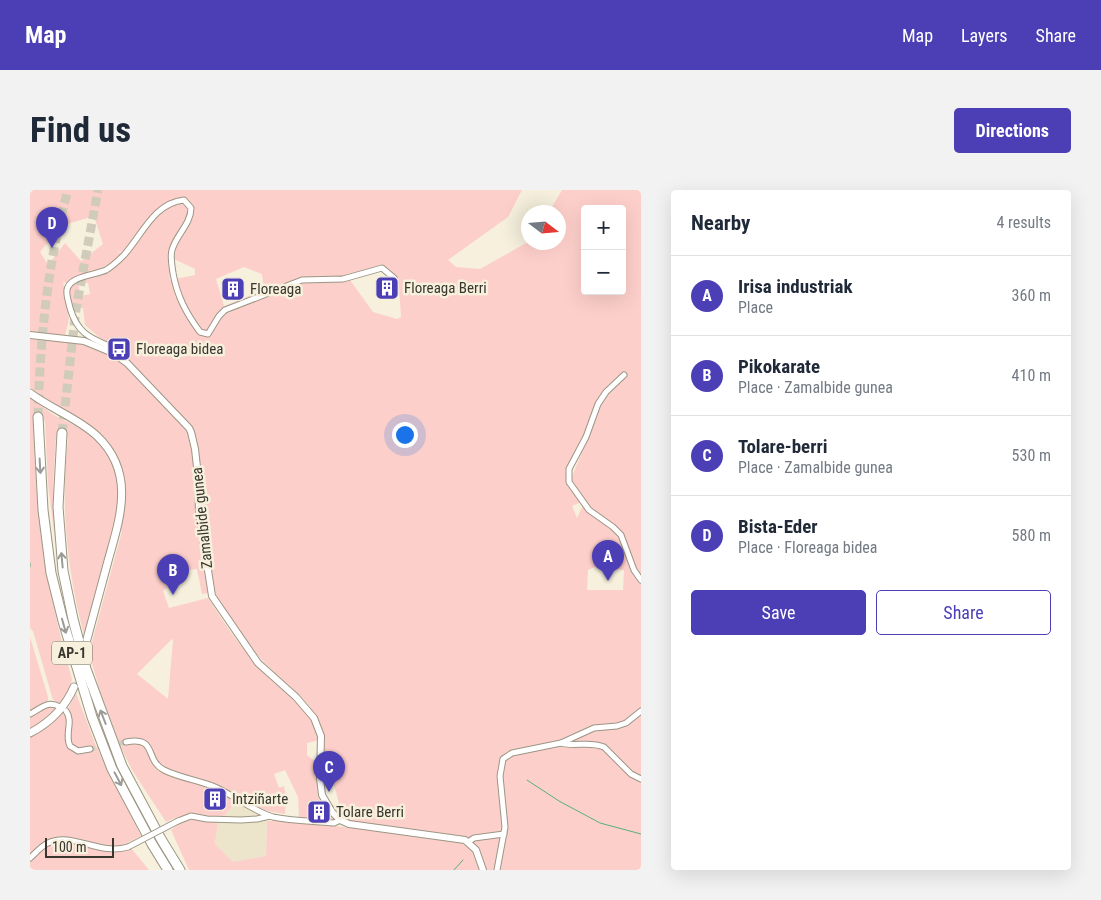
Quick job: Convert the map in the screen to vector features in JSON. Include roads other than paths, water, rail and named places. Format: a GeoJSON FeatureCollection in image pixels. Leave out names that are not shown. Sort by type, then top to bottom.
{"type":"FeatureCollection","features":[{"type":"Feature","properties":{"kind":"highway","name":"AP-1"},"geometry":{"type":"LineString","coordinates":[[38,417],[43,510],[51,573],[63,621],[92,717],[112,769],[168,870]]}},
{"type":"Feature","properties":{"kind":"highway","name":"AP-1"},"geometry":{"type":"LineString","coordinates":[[62,433],[58,507],[63,571],[86,669],[122,766],[180,870]]}},
{"type":"Feature","properties":{"kind":"main road"},"geometry":{"type":"LineString","coordinates":[[30,393],[97,436],[112,455],[120,477],[122,495],[118,525],[87,638]]}},
{"type":"Feature","properties":{"kind":"main road"},"geometry":{"type":"LineString","coordinates":[[30,732],[57,714],[69,698],[74,687]]}},
{"type":"Feature","properties":{"kind":"street"},"geometry":{"type":"LineString","coordinates":[[113,353],[109,346],[86,334],[77,326],[66,290],[76,280],[107,270],[124,255],[162,209],[176,201],[184,200],[189,204],[191,214],[172,250],[174,280],[186,312],[203,334],[208,334],[225,310],[302,280],[343,278],[382,268],[394,278]]}},
{"type":"Feature","properties":{"kind":"street","name":"Zamalbide gunea"},"geometry":{"type":"LineString","coordinates":[[30,335],[84,341],[113,353],[127,363],[183,421],[191,432],[198,476],[198,512],[212,596],[258,663],[296,697],[314,718],[322,736],[320,788],[325,802],[340,820]]}},
{"type":"Feature","properties":{"kind":"street"},"geometry":{"type":"LineString","coordinates":[[624,376],[606,392],[598,404],[586,436],[569,469],[568,477],[589,510],[621,535],[634,570],[641,580]]}},
{"type":"Feature","properties":{"kind":"street"},"geometry":{"type":"LineString","coordinates":[[30,714],[48,704],[53,703],[60,707]]}},
{"type":"Feature","properties":{"kind":"street"},"geometry":{"type":"LineString","coordinates":[[66,711],[70,722],[67,735],[68,743],[73,749],[78,751],[90,750]]}},
{"type":"Feature","properties":{"kind":"street"},"geometry":{"type":"LineString","coordinates":[[497,870],[505,818],[500,776],[503,759],[512,753],[561,743],[594,728],[617,726],[626,723],[641,711]]}},
{"type":"Feature","properties":{"kind":"street"},"geometry":{"type":"LineString","coordinates":[[126,742],[135,740],[143,742],[148,746],[153,760],[160,768],[215,788],[271,816],[334,823],[340,820],[358,826],[458,838],[468,842],[476,850],[483,870]]}},
{"type":"Feature","properties":{"kind":"street"},"geometry":{"type":"LineString","coordinates":[[561,743],[604,747],[631,774],[641,779]]}},
{"type":"Feature","properties":{"kind":"street"},"geometry":{"type":"LineString","coordinates":[[30,858],[48,843],[60,840],[77,841],[108,850],[128,847],[191,816],[207,819],[257,820],[271,816]]}},
{"type":"Feature","properties":{"kind":"street"},"geometry":{"type":"LineString","coordinates":[[468,842],[474,838],[504,834]]}},
{"type":"Feature","properties":{"kind":"waterway"},"geometry":{"type":"LineString","coordinates":[[527,780],[559,801],[600,823],[641,834]]}},
{"type":"Feature","properties":{"kind":"waterway"},"geometry":{"type":"LineString","coordinates":[[454,870],[463,860]]}},
{"type":"Feature","properties":{"kind":"tunnel"},"geometry":{"type":"LineString","coordinates":[[38,417],[46,302],[55,246],[68,190]]}},
{"type":"Feature","properties":{"kind":"tunnel"},"geometry":{"type":"LineString","coordinates":[[62,433],[76,309],[98,190]]}},
{"type":"Feature","properties":{"kind":"tunnel"},"geometry":{"type":"LineString","coordinates":[[90,749],[126,742]]}},
{"type":"Feature","properties":{"kind":"place","name":"Bista-Eder"},"geometry":{"type":"Point","coordinates":[52,248]}},
{"type":"Feature","properties":{"kind":"place","name":"Floreaga Berri"},"geometry":{"type":"Point","coordinates":[387,288]}},
{"type":"Feature","properties":{"kind":"place","name":"Floreaga"},"geometry":{"type":"Point","coordinates":[233,289]}},
{"type":"Feature","properties":{"kind":"place","name":"Floreaga bidea"},"geometry":{"type":"Point","coordinates":[119,349]}},
{"type":"Feature","properties":{"kind":"place","name":"Irisa industriak"},"geometry":{"type":"Point","coordinates":[608,581]}},
{"type":"Feature","properties":{"kind":"place","name":"Pikokarate"},"geometry":{"type":"Point","coordinates":[173,595]}},
{"type":"Feature","properties":{"kind":"place","name":"Tolare-berri"},"geometry":{"type":"Point","coordinates":[329,792]}},
{"type":"Feature","properties":{"kind":"place","name":"Intziñarte"},"geometry":{"type":"Point","coordinates":[215,799]}},
{"type":"Feature","properties":{"kind":"place","name":"Tolare Berri"},"geometry":{"type":"Point","coordinates":[319,812]}}]}
